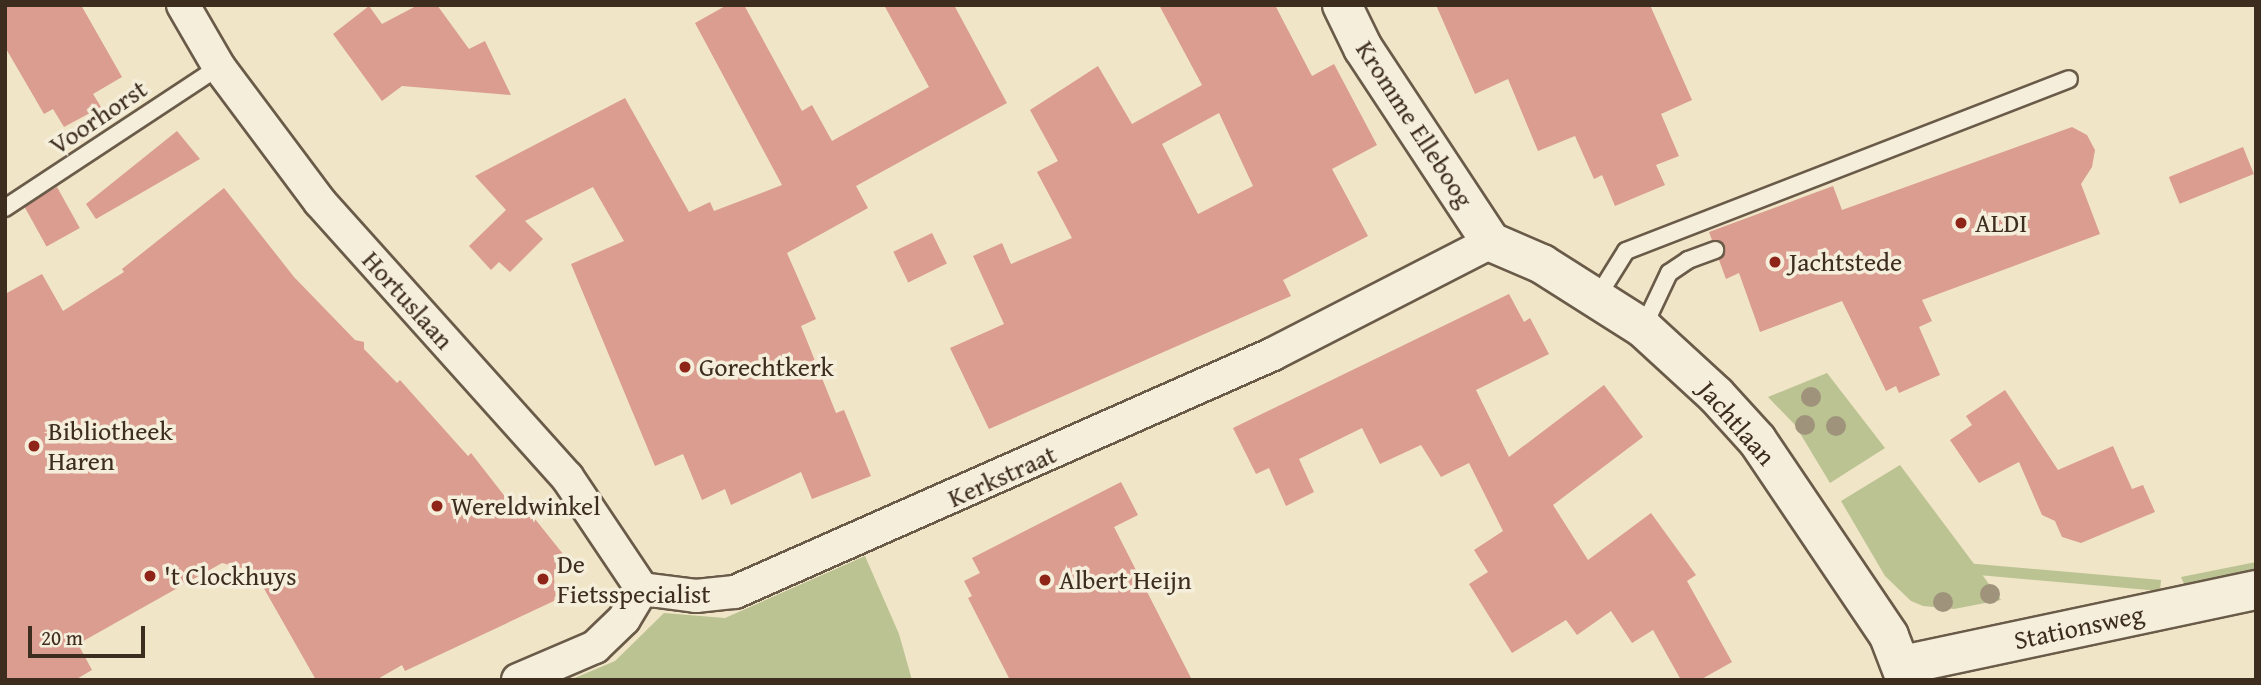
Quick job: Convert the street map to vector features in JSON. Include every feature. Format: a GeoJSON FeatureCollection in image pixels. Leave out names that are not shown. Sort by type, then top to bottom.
{"type":"FeatureCollection","features":[{"type":"Feature","properties":{"kind":"street","name":"Hortuslaan"},"geometry":{"type":"LineString","coordinates":[[183,5],[219,67],[320,202],[567,477],[642,589]]}},
{"type":"Feature","properties":{"kind":"street","name":"Kromme Elleboog"},"geometry":{"type":"LineString","coordinates":[[1342,5],[1363,48],[1492,242]]}},
{"type":"Feature","properties":{"kind":"street","name":"Jachtlaan"},"geometry":{"type":"LineString","coordinates":[[1492,242],[1598,296],[1643,328],[1716,395],[1757,440],[1864,597],[1905,672]]}},
{"type":"Feature","properties":{"kind":"street","name":"Kerkstraat"},"geometry":{"type":"LineString","coordinates":[[642,589],[696,596],[735,592],[1174,400],[1492,242]]}},
{"type":"Feature","properties":{"kind":"street"},"geometry":{"type":"LineString","coordinates":[[518,680],[595,647],[624,619],[642,589]]}},
{"type":"Feature","properties":{"kind":"street","name":"Stationsweg"},"geometry":{"type":"LineString","coordinates":[[1905,672],[2256,590]]}},
{"type":"Feature","properties":{"kind":"lane","name":"Voorhorst"},"geometry":{"type":"LineString","coordinates":[[11,204],[219,67]]}},
{"type":"Feature","properties":{"kind":"lane"},"geometry":{"type":"LineString","coordinates":[[1598,296],[1626,251],[2069,79]]}},
{"type":"Feature","properties":{"kind":"lane"},"geometry":{"type":"LineString","coordinates":[[1643,328],[1669,274],[1688,260],[1716,250]]}},
{"type":"Feature","properties":{"kind":"green space"},"geometry":{"type":"Polygon","coordinates":[[[1827,373],[1885,448],[1830,483],[1795,425],[1768,397],[1827,373]]]}},
{"type":"Feature","properties":{"kind":"green space"},"geometry":{"type":"Polygon","coordinates":[[[1900,465],[2001,600],[1954,609],[1923,606],[1911,601],[1885,576],[1841,501],[1900,465]]]}},
{"type":"Feature","properties":{"kind":"green space"},"geometry":{"type":"Polygon","coordinates":[[[865,556],[899,634],[912,680],[570,680],[615,661],[664,613],[725,618],[865,556]]]}},
{"type":"Feature","properties":{"kind":"green space"},"geometry":{"type":"Polygon","coordinates":[[[1960,562],[2161,580],[2160,591],[1959,573],[1960,562]]]}},
{"type":"Feature","properties":{"kind":"green space"},"geometry":{"type":"Polygon","coordinates":[[[2256,562],[2256,573],[2185,586],[2181,577],[2256,562]]]}},
{"type":"Feature","properties":{"kind":"building"},"geometry":{"type":"Polygon","coordinates":[[[5,5],[81,5],[122,77],[93,94],[101,107],[64,127],[53,109],[44,114],[5,47],[5,5]]]}},
{"type":"Feature","properties":{"kind":"building"},"geometry":{"type":"Polygon","coordinates":[[[418,5],[437,5],[469,49],[485,41],[511,95],[402,86],[382,101],[333,34],[369,6],[382,24],[418,5]]]}},
{"type":"Feature","properties":{"kind":"building"},"geometry":{"type":"Polygon","coordinates":[[[727,5],[744,5],[802,111],[812,105],[832,141],[929,87],[884,5],[954,5],[1007,103],[856,186],[868,208],[787,253],[816,319],[801,326],[836,413],[844,410],[871,476],[812,499],[801,472],[731,505],[725,489],[702,500],[683,454],[655,466],[571,264],[624,241],[593,187],[525,221],[543,239],[510,272],[499,262],[491,270],[469,246],[506,210],[475,176],[625,98],[689,212],[710,202],[714,211],[782,185],[695,23],[727,5]]]}},
{"type":"Feature","properties":{"kind":"building"},"geometry":{"type":"Polygon","coordinates":[[[1159,5],[1275,5],[1312,76],[1334,64],[1377,145],[1332,169],[1368,236],[1283,280],[1291,296],[989,429],[950,348],[1004,324],[973,256],[1002,243],[1011,264],[1072,238],[1037,172],[1058,161],[1030,110],[1098,66],[1132,124],[1202,85],[1159,5]],[[1219,113],[1162,144],[1198,214],[1253,186],[1219,113]]]}},
{"type":"Feature","properties":{"kind":"building"},"geometry":{"type":"Polygon","coordinates":[[[1436,5],[1650,5],[1692,100],[1661,114],[1679,156],[1656,165],[1665,185],[1615,206],[1602,175],[1594,179],[1575,136],[1538,151],[1508,79],[1475,94],[1436,5]]]}},
{"type":"Feature","properties":{"kind":"building"},"geometry":{"type":"Polygon","coordinates":[[[2072,127],[2087,135],[2095,150],[2092,167],[2081,184],[2100,234],[1922,300],[1932,321],[1919,327],[1940,375],[1899,393],[1896,386],[1886,391],[1842,301],[1760,332],[1739,273],[1726,279],[1719,260],[1725,246],[1712,240],[1709,232],[1833,186],[1842,210],[2072,127]]]}},
{"type":"Feature","properties":{"kind":"building"},"geometry":{"type":"Polygon","coordinates":[[[177,131],[200,159],[96,219],[86,204],[177,131]]]}},
{"type":"Feature","properties":{"kind":"building"},"geometry":{"type":"Polygon","coordinates":[[[2243,147],[2254,174],[2180,204],[2169,177],[2243,147]]]}},
{"type":"Feature","properties":{"kind":"building"},"geometry":{"type":"Polygon","coordinates":[[[57,187],[80,228],[47,247],[24,205],[57,187]]]}},
{"type":"Feature","properties":{"kind":"building"},"geometry":{"type":"Polygon","coordinates":[[[224,188],[294,277],[355,340],[364,342],[364,349],[397,383],[400,380],[468,456],[471,453],[514,508],[521,503],[527,509],[567,559],[554,577],[556,600],[405,671],[402,665],[376,680],[316,680],[254,571],[222,563],[78,644],[92,670],[75,680],[5,680],[5,294],[42,274],[63,311],[124,272],[122,269],[224,188]]]}},
{"type":"Feature","properties":{"kind":"building"},"geometry":{"type":"Polygon","coordinates":[[[932,233],[947,264],[908,282],[893,252],[932,233]]]}},
{"type":"Feature","properties":{"kind":"building"},"geometry":{"type":"Polygon","coordinates":[[[1509,294],[1524,322],[1530,318],[1549,354],[1476,390],[1509,457],[1604,385],[1643,437],[1553,505],[1588,560],[1651,513],[1696,575],[1687,581],[1732,662],[1700,680],[1681,680],[1653,630],[1632,643],[1611,611],[1577,635],[1566,620],[1512,653],[1469,584],[1488,572],[1474,550],[1503,531],[1469,463],[1441,477],[1421,445],[1380,464],[1362,428],[1299,459],[1314,492],[1286,506],[1269,468],[1256,474],[1233,428],[1509,294]]]}},
{"type":"Feature","properties":{"kind":"building"},"geometry":{"type":"Polygon","coordinates":[[[2005,390],[2058,470],[2113,446],[2132,489],[2143,485],[2155,512],[2081,543],[2062,537],[2055,521],[2042,515],[2019,462],[1979,483],[1950,440],[1972,425],[1966,416],[2005,390]]]}},
{"type":"Feature","properties":{"kind":"building"},"geometry":{"type":"Polygon","coordinates":[[[1121,482],[1138,515],[1114,527],[1192,680],[1010,680],[968,598],[972,596],[964,581],[980,573],[972,558],[1121,482]]]}},
{"type":"Feature","properties":{"kind":"place","name":"ALDI"},"geometry":{"type":"Point","coordinates":[1961,223]}},
{"type":"Feature","properties":{"kind":"place","name":"Jachtstede"},"geometry":{"type":"Point","coordinates":[1775,262]}},
{"type":"Feature","properties":{"kind":"place","name":"Gorechtkerk"},"geometry":{"type":"Point","coordinates":[685,367]}},
{"type":"Feature","properties":{"kind":"place","name":"Bibliotheek Haren"},"geometry":{"type":"Point","coordinates":[34,446]}},
{"type":"Feature","properties":{"kind":"place","name":"Wereldwinkel"},"geometry":{"type":"Point","coordinates":[437,506]}},
{"type":"Feature","properties":{"kind":"place","name":"'t Clockhuys"},"geometry":{"type":"Point","coordinates":[150,576]}},
{"type":"Feature","properties":{"kind":"place","name":"De Fietsspecialist"},"geometry":{"type":"Point","coordinates":[543,579]}},
{"type":"Feature","properties":{"kind":"place","name":"Albert Heijn"},"geometry":{"type":"Point","coordinates":[1045,580]}}]}
